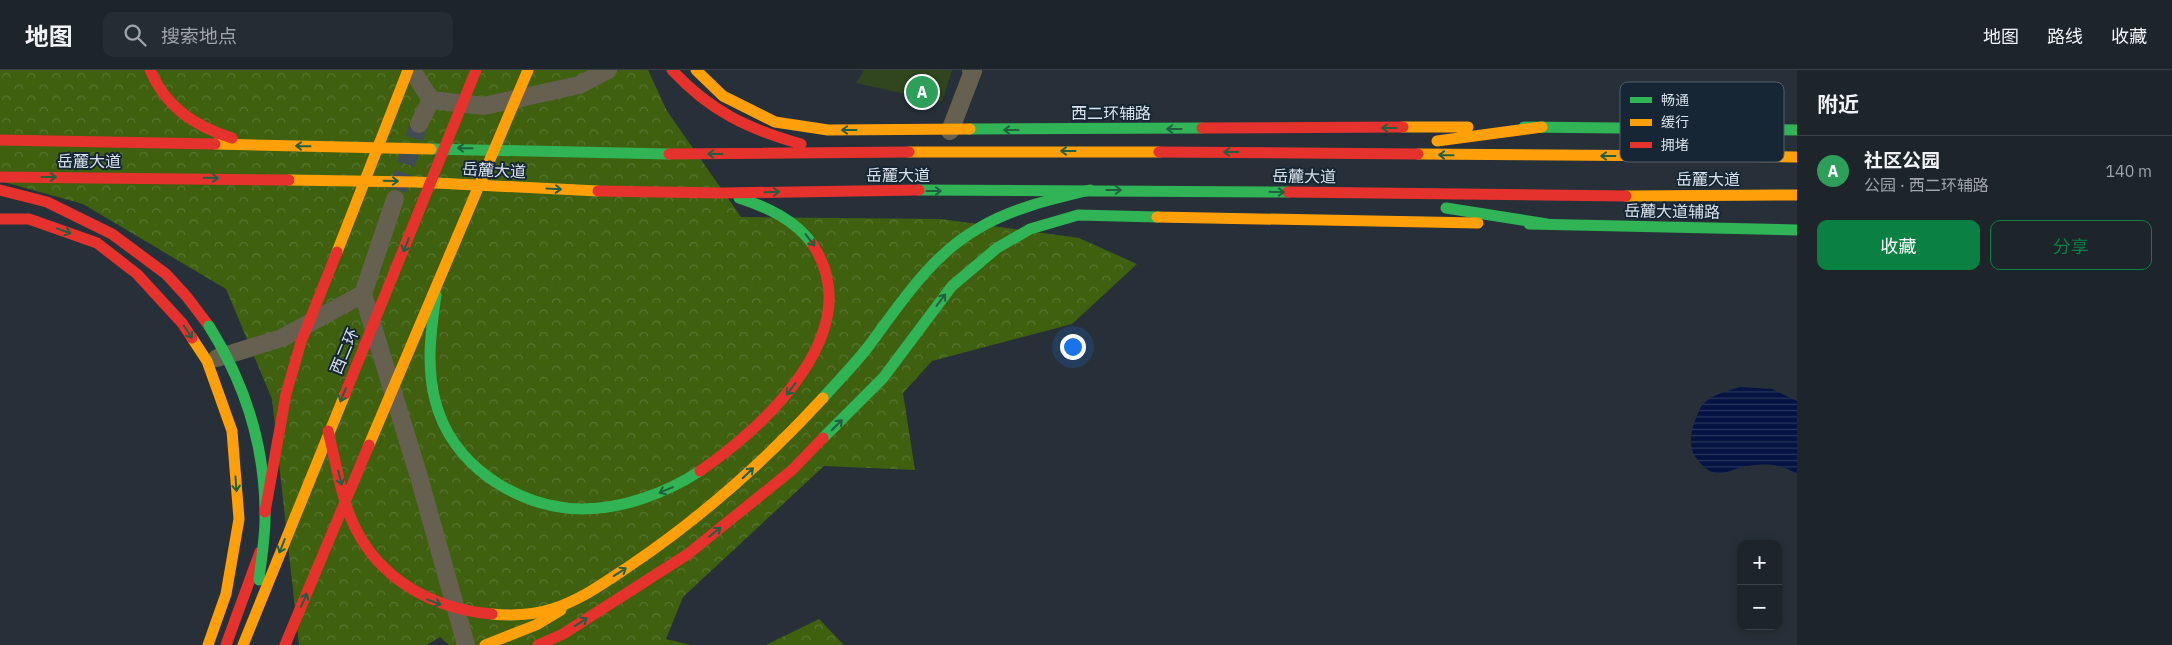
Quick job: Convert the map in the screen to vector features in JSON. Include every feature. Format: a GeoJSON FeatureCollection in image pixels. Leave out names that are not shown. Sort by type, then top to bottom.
{"type":"FeatureCollection","features":[{"type":"Feature","properties":{"kind":"main road"},"geometry":{"type":"LineString","coordinates":[[150,70],[154,83],[166,100],[182,115],[200,126],[224,136],[260,146]]}},
{"type":"Feature","properties":{"kind":"main road"},"geometry":{"type":"LineString","coordinates":[[256,610],[266,512],[286,394],[301,342],[408,70]]}},
{"type":"Feature","properties":{"kind":"main road","name":"西二环"},"geometry":{"type":"LineString","coordinates":[[243,645],[328,431],[405,249],[476,70]]}},
{"type":"Feature","properties":{"kind":"main road"},"geometry":{"type":"LineString","coordinates":[[285,645],[528,70]]}},
{"type":"Feature","properties":{"kind":"main road","name":"西二环辅路"},"geometry":{"type":"LineString","coordinates":[[696,70],[723,96],[775,122],[828,130],[1542,127]]}},
{"type":"Feature","properties":{"kind":"main road"},"geometry":{"type":"LineString","coordinates":[[672,71],[707,105],[750,129],[803,144],[851,153]]}},
{"type":"Feature","properties":{"kind":"main road"},"geometry":{"type":"LineString","coordinates":[[1349,153],[1542,127],[1620,128]]}},
{"type":"Feature","properties":{"kind":"main road"},"geometry":{"type":"LineString","coordinates":[[1784,130],[1797,130]]}},
{"type":"Feature","properties":{"kind":"main road","name":"岳麓大道"},"geometry":{"type":"LineString","coordinates":[[0,140],[260,146],[532,149],[669,154],[1093,151],[1620,156]]}},
{"type":"Feature","properties":{"kind":"main road","name":"岳麓大道"},"geometry":{"type":"LineString","coordinates":[[1784,157],[1797,157]]}},
{"type":"Feature","properties":{"kind":"main road","name":"岳麓大道"},"geometry":{"type":"LineString","coordinates":[[0,177],[407,182],[614,192],[723,194],[894,190],[1090,190],[1561,196],[1797,195]]}},
{"type":"Feature","properties":{"kind":"main road"},"geometry":{"type":"LineString","coordinates":[[0,190],[47,202],[112,234],[166,274],[187,297],[224,347],[250,412],[261,459],[266,512]]}},
{"type":"Feature","properties":{"kind":"main road"},"geometry":{"type":"LineString","coordinates":[[485,645],[536,625],[654,550],[742,479],[832,389],[872,343],[929,268],[946,252],[974,231],[1008,213],[1044,201],[1090,190]]}},
{"type":"Feature","properties":{"kind":"main road"},"geometry":{"type":"LineString","coordinates":[[1351,193],[1547,224]]}},
{"type":"Feature","properties":{"kind":"main road"},"geometry":{"type":"LineString","coordinates":[[436,291],[429,361],[432,388],[444,425],[453,442],[478,472],[508,491],[528,500],[550,506],[573,509],[614,506],[659,493],[682,483],[730,452],[754,431],[780,403],[805,367],[819,343],[827,320],[830,300],[828,280],[818,251],[801,229],[784,216],[763,205],[723,194]]}},
{"type":"Feature","properties":{"kind":"main road"},"geometry":{"type":"LineString","coordinates":[[538,645],[563,634],[688,554],[792,470],[883,378],[952,286],[997,248],[1030,230],[1078,215],[1547,224]]}},
{"type":"Feature","properties":{"kind":"main road"},"geometry":{"type":"LineString","coordinates":[[0,219],[29,219],[97,244],[143,281],[182,323],[207,361],[232,431],[239,519],[226,594],[208,645]]}},
{"type":"Feature","properties":{"kind":"main road","name":"岳麓大道辅路"},"geometry":{"type":"LineString","coordinates":[[1547,224],[1797,230]]}},
{"type":"Feature","properties":{"kind":"main road"},"geometry":{"type":"LineString","coordinates":[[328,431],[348,510],[358,535],[375,558],[407,587],[424,598],[444,606],[474,613],[522,614],[541,612],[578,599]]}},
{"type":"Feature","properties":{"kind":"main road"},"geometry":{"type":"LineString","coordinates":[[226,645],[252,577],[263,541]]}},
{"type":"Feature","properties":{"kind":"street"},"geometry":{"type":"LineString","coordinates":[[412,70],[431,100]]}},
{"type":"Feature","properties":{"kind":"street"},"geometry":{"type":"LineString","coordinates":[[431,100],[484,106],[579,85],[608,70]]}},
{"type":"Feature","properties":{"kind":"street"},"geometry":{"type":"LineString","coordinates":[[950,130],[973,71],[971,70]]}},
{"type":"Feature","properties":{"kind":"street"},"geometry":{"type":"LineString","coordinates":[[419,124],[431,100]]}},
{"type":"Feature","properties":{"kind":"street"},"geometry":{"type":"LineString","coordinates":[[395,199],[363,294],[419,477],[466,645]]}},
{"type":"Feature","properties":{"kind":"street"},"geometry":{"type":"LineString","coordinates":[[207,361],[282,338],[363,294]]}},
{"type":"Feature","properties":{"kind":"green space"},"geometry":{"type":"Polygon","coordinates":[[[0,70],[648,70],[667,111],[741,217],[941,219],[1079,238],[1137,264],[1072,324],[932,361],[903,393],[915,470],[824,466],[683,597],[666,639],[691,645],[449,645],[440,637],[427,645],[299,645],[272,399],[226,289],[83,204],[0,181],[0,70]]]}},
{"type":"Feature","properties":{"kind":"green space"},"geometry":{"type":"Polygon","coordinates":[[[864,70],[952,70],[942,102],[856,83],[864,70]]]}},
{"type":"Feature","properties":{"kind":"green space"},"geometry":{"type":"Polygon","coordinates":[[[819,619],[844,645],[766,645],[819,619]]]}},
{"type":"Feature","properties":{"kind":"shaded area"},"geometry":{"type":"Polygon","coordinates":[[[1740,387],[1772,389],[1797,401],[1797,474],[1777,466],[1764,465],[1742,467],[1715,473],[1697,460],[1691,447],[1691,440],[1693,426],[1699,411],[1706,402],[1716,395],[1740,387]]]}},
{"type":"Feature","properties":{"kind":"tunnel"},"geometry":{"type":"LineString","coordinates":[[398,190],[419,124]]}},
{"type":"Feature","properties":{"kind":"traffic: fast"},"geometry":{"type":"LineString","coordinates":[[1524,127],[1620,128]]}},
{"type":"Feature","properties":{"kind":"traffic: fast"},"geometry":{"type":"LineString","coordinates":[[970,129],[1202,128]]}},
{"type":"Feature","properties":{"kind":"traffic: fast"},"geometry":{"type":"LineString","coordinates":[[1784,130],[1797,130]]}},
{"type":"Feature","properties":{"kind":"traffic: fast"},"geometry":{"type":"LineString","coordinates":[[431,149],[669,154]]}},
{"type":"Feature","properties":{"kind":"traffic: fast"},"geometry":{"type":"LineString","coordinates":[[919,190],[1288,192]]}},
{"type":"Feature","properties":{"kind":"traffic: fast"},"geometry":{"type":"LineString","coordinates":[[823,398],[863,354],[917,282],[931,266],[962,239],[1005,215],[1047,201],[1090,190]]}},
{"type":"Feature","properties":{"kind":"traffic: fast"},"geometry":{"type":"LineString","coordinates":[[739,198],[780,216],[798,228],[813,245]]}},
{"type":"Feature","properties":{"kind":"traffic: fast"},"geometry":{"type":"LineString","coordinates":[[1446,208],[1547,224]]}},
{"type":"Feature","properties":{"kind":"traffic: fast"},"geometry":{"type":"LineString","coordinates":[[823,438],[883,378],[952,286],[997,248],[1030,229],[1078,215],[1157,217]]}},
{"type":"Feature","properties":{"kind":"traffic: fast"},"geometry":{"type":"LineString","coordinates":[[1529,224],[1797,230]]}},
{"type":"Feature","properties":{"kind":"traffic: fast"},"geometry":{"type":"LineString","coordinates":[[436,295],[430,360],[435,400],[443,423],[456,444],[471,463],[490,478],[511,491],[534,501],[558,507],[582,509],[613,506],[644,498],[659,493],[700,471]]}},
{"type":"Feature","properties":{"kind":"traffic: fast"},"geometry":{"type":"LineString","coordinates":[[209,326],[234,371],[243,395],[251,418],[262,468],[265,519],[259,580]]}},
{"type":"Feature","properties":{"kind":"traffic: slow"},"geometry":{"type":"LineString","coordinates":[[337,252],[408,70]]}},
{"type":"Feature","properties":{"kind":"traffic: slow"},"geometry":{"type":"LineString","coordinates":[[369,445],[528,70]]}},
{"type":"Feature","properties":{"kind":"traffic: slow"},"geometry":{"type":"LineString","coordinates":[[696,70],[723,96],[775,122],[828,130],[970,129]]}},
{"type":"Feature","properties":{"kind":"traffic: slow"},"geometry":{"type":"LineString","coordinates":[[1403,127],[1468,127]]}},
{"type":"Feature","properties":{"kind":"traffic: slow"},"geometry":{"type":"LineString","coordinates":[[1437,141],[1542,127]]}},
{"type":"Feature","properties":{"kind":"traffic: slow"},"geometry":{"type":"LineString","coordinates":[[215,144],[431,149]]}},
{"type":"Feature","properties":{"kind":"traffic: slow"},"geometry":{"type":"LineString","coordinates":[[909,152],[1159,152]]}},
{"type":"Feature","properties":{"kind":"traffic: slow"},"geometry":{"type":"LineString","coordinates":[[1418,154],[1620,156]]}},
{"type":"Feature","properties":{"kind":"traffic: slow"},"geometry":{"type":"LineString","coordinates":[[1784,157],[1797,157]]}},
{"type":"Feature","properties":{"kind":"traffic: slow"},"geometry":{"type":"LineString","coordinates":[[289,180],[416,182],[598,191]]}},
{"type":"Feature","properties":{"kind":"traffic: slow"},"geometry":{"type":"LineString","coordinates":[[1626,196],[1797,195]]}},
{"type":"Feature","properties":{"kind":"traffic: slow"},"geometry":{"type":"LineString","coordinates":[[1157,217],[1478,223]]}},
{"type":"Feature","properties":{"kind":"traffic: slow"},"geometry":{"type":"LineString","coordinates":[[192,338],[207,361],[232,431],[239,519],[226,594],[208,645]]}},
{"type":"Feature","properties":{"kind":"traffic: slow"},"geometry":{"type":"LineString","coordinates":[[243,645],[345,394]]}},
{"type":"Feature","properties":{"kind":"traffic: slow"},"geometry":{"type":"LineString","coordinates":[[492,614],[507,615],[545,611],[573,601],[603,584],[657,547],[708,508],[779,444],[823,398]]}},
{"type":"Feature","properties":{"kind":"traffic: slow"},"geometry":{"type":"LineString","coordinates":[[485,645],[536,625],[561,610]]}},
{"type":"Feature","properties":{"kind":"traffic: jam"},"geometry":{"type":"LineString","coordinates":[[150,70],[164,95],[173,105],[205,128],[232,138]]}},
{"type":"Feature","properties":{"kind":"traffic: jam"},"geometry":{"type":"LineString","coordinates":[[345,394],[476,70]]}},
{"type":"Feature","properties":{"kind":"traffic: jam"},"geometry":{"type":"LineString","coordinates":[[672,70],[701,97],[731,117],[764,132],[801,144]]}},
{"type":"Feature","properties":{"kind":"traffic: jam"},"geometry":{"type":"LineString","coordinates":[[1202,128],[1403,127]]}},
{"type":"Feature","properties":{"kind":"traffic: jam"},"geometry":{"type":"LineString","coordinates":[[0,140],[215,144]]}},
{"type":"Feature","properties":{"kind":"traffic: jam"},"geometry":{"type":"LineString","coordinates":[[669,154],[909,152]]}},
{"type":"Feature","properties":{"kind":"traffic: jam"},"geometry":{"type":"LineString","coordinates":[[1159,152],[1418,154]]}},
{"type":"Feature","properties":{"kind":"traffic: jam"},"geometry":{"type":"LineString","coordinates":[[0,177],[289,180]]}},
{"type":"Feature","properties":{"kind":"traffic: jam"},"geometry":{"type":"LineString","coordinates":[[0,190],[47,202],[112,234],[166,274],[187,297],[209,326]]}},
{"type":"Feature","properties":{"kind":"traffic: jam"},"geometry":{"type":"LineString","coordinates":[[598,191],[723,193],[919,190]]}},
{"type":"Feature","properties":{"kind":"traffic: jam"},"geometry":{"type":"LineString","coordinates":[[1288,192],[1626,196]]}},
{"type":"Feature","properties":{"kind":"traffic: jam"},"geometry":{"type":"LineString","coordinates":[[0,219],[29,219],[97,243],[137,274],[182,323],[192,338]]}},
{"type":"Feature","properties":{"kind":"traffic: jam"},"geometry":{"type":"LineString","coordinates":[[700,471],[753,429],[779,402],[802,373],[819,342],[828,310],[827,278],[813,245]]}},
{"type":"Feature","properties":{"kind":"traffic: jam"},"geometry":{"type":"LineString","coordinates":[[265,512],[286,394],[301,342],[337,252]]}},
{"type":"Feature","properties":{"kind":"traffic: jam"},"geometry":{"type":"LineString","coordinates":[[328,431],[341,489],[353,523],[364,543],[377,560],[392,575],[410,588],[429,598],[449,606],[492,614]]}},
{"type":"Feature","properties":{"kind":"traffic: jam"},"geometry":{"type":"LineString","coordinates":[[538,645],[563,634],[688,554],[792,470],[823,438]]}},
{"type":"Feature","properties":{"kind":"traffic: jam"},"geometry":{"type":"LineString","coordinates":[[285,645],[369,445]]}},
{"type":"Feature","properties":{"kind":"traffic: jam"},"geometry":{"type":"LineString","coordinates":[[226,645],[260,552]]}},
{"type":"Feature","properties":{"kind":"place","name":"社区公园"},"geometry":{"type":"Point","coordinates":[922,92]}}]}
